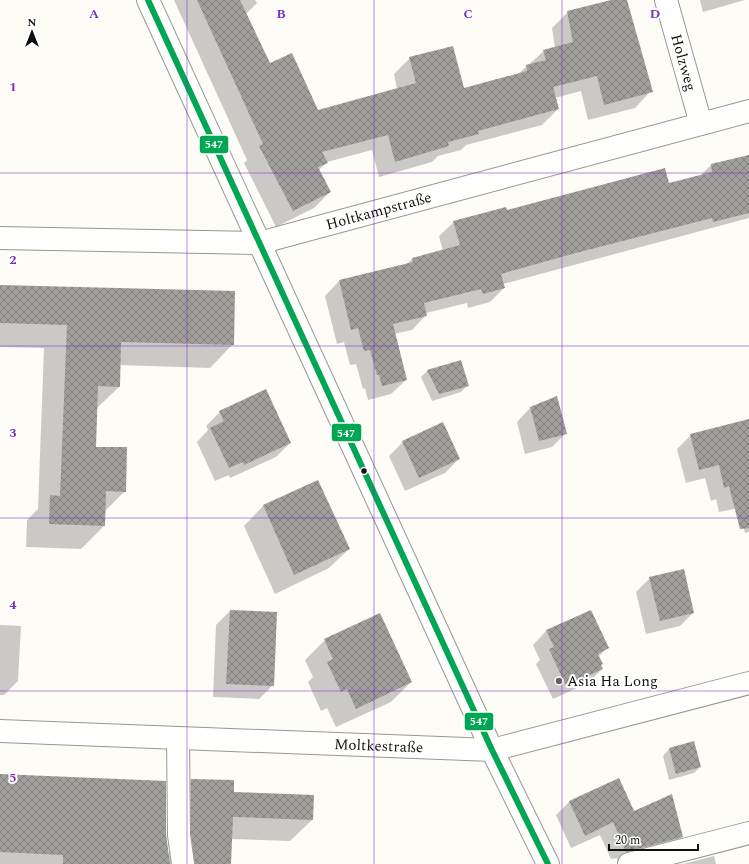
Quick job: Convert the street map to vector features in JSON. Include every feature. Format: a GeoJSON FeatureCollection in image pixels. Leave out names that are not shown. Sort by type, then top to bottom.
{"type":"FeatureCollection","features":[{"type":"Feature","properties":{"kind":"street"},"geometry":{"type":"LineString","coordinates":[[148,0],[492,750],[548,864]]}},
{"type":"Feature","properties":{"kind":"street","name":"Holzweg"},"geometry":{"type":"LineString","coordinates":[[666,0],[701,124]]}},
{"type":"Feature","properties":{"kind":"street","name":"Holtkampstraße"},"geometry":{"type":"LineString","coordinates":[[0,238],[259,243],[749,111]]}},
{"type":"Feature","properties":{"kind":"street","name":"Moltkestraße"},"geometry":{"type":"LineString","coordinates":[[0,731],[492,750],[749,683]]}},
{"type":"Feature","properties":{"kind":"street"},"geometry":{"type":"LineString","coordinates":[[178,738],[179,835],[183,864]]}},
{"type":"Feature","properties":{"kind":"street"},"geometry":{"type":"LineString","coordinates":[[629,864],[749,833]]}},
{"type":"Feature","properties":{"kind":"building"},"geometry":{"type":"Polygon","coordinates":[[[197,0],[240,0],[270,63],[292,53],[318,110],[416,83],[409,57],[453,46],[464,88],[527,71],[526,65],[546,60],[543,50],[573,42],[567,11],[611,0],[627,0],[653,92],[604,105],[597,76],[553,87],[559,109],[478,131],[479,134],[448,142],[449,146],[395,162],[388,135],[322,152],[328,163],[318,167],[331,192],[293,211],[259,146],[263,144],[197,0]]]}},
{"type":"Feature","properties":{"kind":"building"},"geometry":{"type":"Polygon","coordinates":[[[749,155],[749,213],[713,222],[712,218],[572,254],[501,274],[505,288],[483,294],[481,289],[424,303],[427,316],[393,324],[407,380],[382,386],[379,375],[377,375],[370,350],[364,351],[358,328],[351,330],[339,280],[413,262],[412,258],[460,245],[453,221],[506,207],[507,210],[665,168],[669,183],[712,172],[711,164],[749,155]]]}},
{"type":"Feature","properties":{"kind":"building"},"geometry":{"type":"Polygon","coordinates":[[[0,285],[235,291],[234,345],[121,342],[120,387],[98,386],[96,447],[127,447],[126,492],[106,491],[105,526],[49,524],[50,495],[60,496],[67,325],[0,323],[0,285]]]}},
{"type":"Feature","properties":{"kind":"building"},"geometry":{"type":"Polygon","coordinates":[[[461,360],[469,386],[439,394],[427,370],[461,360]]]}},
{"type":"Feature","properties":{"kind":"building"},"geometry":{"type":"Polygon","coordinates":[[[266,389],[291,443],[244,465],[243,462],[229,468],[210,428],[224,421],[219,411],[266,389]]]}},
{"type":"Feature","properties":{"kind":"building"},"geometry":{"type":"Polygon","coordinates":[[[557,396],[567,434],[539,441],[530,407],[557,396]]]}},
{"type":"Feature","properties":{"kind":"building"},"geometry":{"type":"Polygon","coordinates":[[[749,419],[749,528],[740,529],[729,486],[724,488],[719,465],[699,470],[690,434],[749,419]]]}},
{"type":"Feature","properties":{"kind":"building"},"geometry":{"type":"Polygon","coordinates":[[[443,422],[460,459],[419,478],[402,441],[443,422]]]}},
{"type":"Feature","properties":{"kind":"building"},"geometry":{"type":"Polygon","coordinates":[[[318,480],[350,549],[294,575],[263,505],[318,480]]]}},
{"type":"Feature","properties":{"kind":"building"},"geometry":{"type":"Polygon","coordinates":[[[684,569],[694,613],[660,621],[649,577],[684,569]]]}},
{"type":"Feature","properties":{"kind":"building"},"geometry":{"type":"Polygon","coordinates":[[[230,610],[277,612],[274,686],[226,684],[230,610]]]}},
{"type":"Feature","properties":{"kind":"building"},"geometry":{"type":"Polygon","coordinates":[[[591,610],[609,648],[598,654],[603,664],[601,665],[603,669],[566,686],[549,649],[554,647],[546,630],[591,610]]]}},
{"type":"Feature","properties":{"kind":"building"},"geometry":{"type":"Polygon","coordinates":[[[380,613],[412,682],[356,709],[347,689],[341,692],[327,662],[333,659],[324,639],[380,613]]]}},
{"type":"Feature","properties":{"kind":"building"},"geometry":{"type":"Polygon","coordinates":[[[694,741],[701,767],[676,774],[669,748],[694,741]]]}},
{"type":"Feature","properties":{"kind":"building"},"geometry":{"type":"Polygon","coordinates":[[[0,774],[166,781],[166,835],[170,864],[63,864],[63,855],[0,852],[0,774]]]}},
{"type":"Feature","properties":{"kind":"building"},"geometry":{"type":"Polygon","coordinates":[[[619,778],[634,811],[672,794],[683,837],[626,852],[613,822],[585,836],[569,801],[619,778]]]}},
{"type":"Feature","properties":{"kind":"building"},"geometry":{"type":"Polygon","coordinates":[[[191,779],[234,780],[234,792],[314,795],[313,820],[233,817],[231,864],[195,864],[191,834],[191,779]]]}},
{"type":"Feature","properties":{"kind":"transit line","name":"547"},"geometry":{"type":"LineString","coordinates":[[148,0],[492,750],[548,864]]}},
{"type":"Feature","properties":{"kind":"place","name":"Asia Ha Long"},"geometry":{"type":"Point","coordinates":[559,681]}}]}
